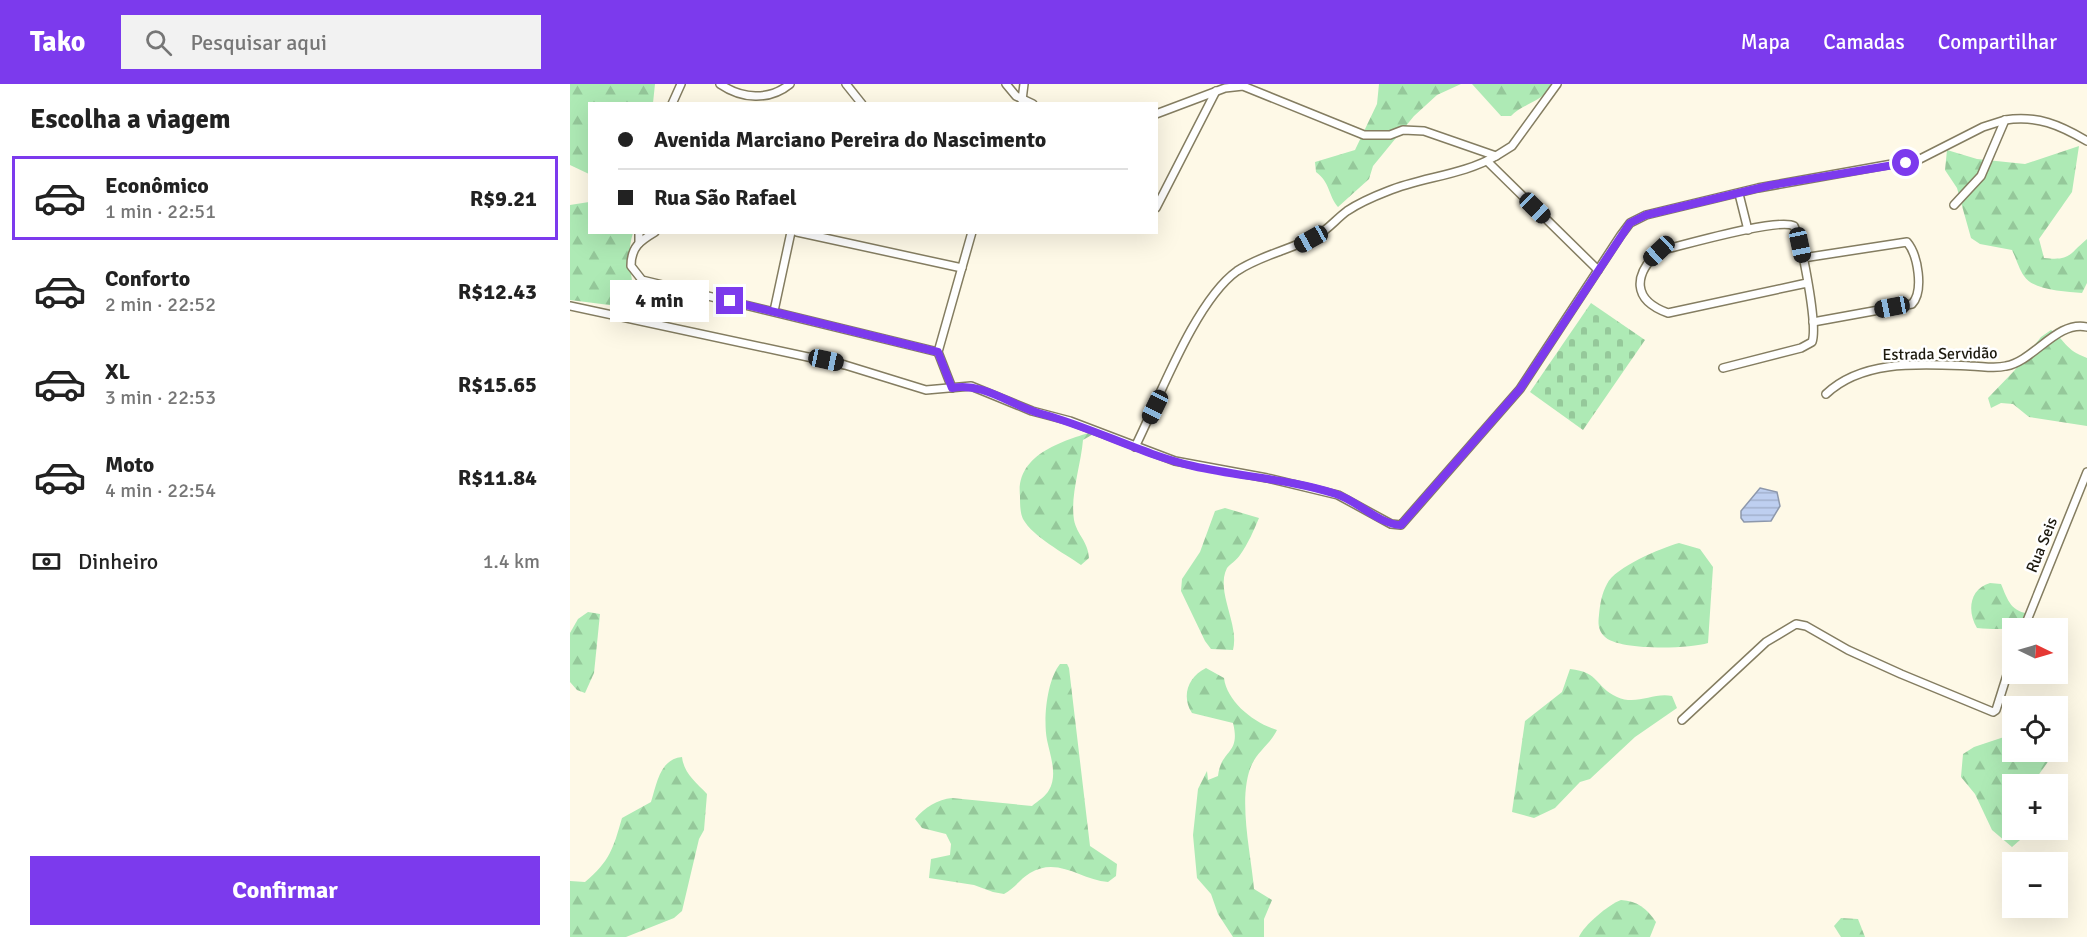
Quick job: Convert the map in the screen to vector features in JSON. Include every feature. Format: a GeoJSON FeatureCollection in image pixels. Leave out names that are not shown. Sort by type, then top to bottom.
{"type":"FeatureCollection","features":[{"type":"Feature","properties":{"kind":"street"},"geometry":{"type":"LineString","coordinates":[[673,102],[681,84]]}},
{"type":"Feature","properties":{"kind":"street"},"geometry":{"type":"LineString","coordinates":[[720,84],[734,92],[757,97],[777,94],[790,84]]}},
{"type":"Feature","properties":{"kind":"street"},"geometry":{"type":"LineString","coordinates":[[846,84],[860,102]]}},
{"type":"Feature","properties":{"kind":"street"},"geometry":{"type":"LineString","coordinates":[[1006,84],[1011,93],[1028,102]]}},
{"type":"Feature","properties":{"kind":"street"},"geometry":{"type":"LineString","coordinates":[[1022,100],[1024,84]]}},
{"type":"Feature","properties":{"kind":"street"},"geometry":{"type":"LineString","coordinates":[[1136,447],[1203,311],[1219,286],[1234,273],[1255,261],[1299,245],[1323,232],[1348,210],[1390,190],[1487,161],[1507,152],[1557,84]]}},
{"type":"Feature","properties":{"kind":"street"},"geometry":{"type":"LineString","coordinates":[[1158,113],[1216,91],[1243,86],[1364,135],[1390,135],[1403,130],[1424,131],[1496,156]]}},
{"type":"Feature","properties":{"kind":"street"},"geometry":{"type":"LineString","coordinates":[[1158,204],[1216,91]]}},
{"type":"Feature","properties":{"kind":"street"},"geometry":{"type":"LineString","coordinates":[[570,306],[845,365],[926,390],[971,386],[991,392],[1032,411],[1070,421],[1192,466],[1267,478],[1338,495],[1390,524],[1401,525],[1520,389],[1621,235],[1638,218],[1785,182],[1906,163],[2005,120],[2020,118],[2049,121],[2087,141]]}},
{"type":"Feature","properties":{"kind":"street"},"geometry":{"type":"LineString","coordinates":[[1954,205],[1981,176],[2005,120]]}},
{"type":"Feature","properties":{"kind":"street"},"geometry":{"type":"LineString","coordinates":[[1487,161],[1598,270]]}},
{"type":"Feature","properties":{"kind":"street"},"geometry":{"type":"LineString","coordinates":[[1739,194],[1748,230]]}},
{"type":"Feature","properties":{"kind":"street"},"geometry":{"type":"LineString","coordinates":[[1723,368],[1808,346],[1814,337],[1814,322],[1803,258],[1797,232],[1790,224],[1748,230],[1659,251],[1643,271],[1638,282],[1639,290],[1663,311],[1674,314],[1807,283]]}},
{"type":"Feature","properties":{"kind":"street"},"geometry":{"type":"LineString","coordinates":[[639,234],[639,243]]}},
{"type":"Feature","properties":{"kind":"street"},"geometry":{"type":"LineString","coordinates":[[652,234],[632,251],[631,266],[642,279],[938,352]]}},
{"type":"Feature","properties":{"kind":"street"},"geometry":{"type":"LineString","coordinates":[[774,311],[791,234]]}},
{"type":"Feature","properties":{"kind":"street"},"geometry":{"type":"LineString","coordinates":[[806,234],[962,268]]}},
{"type":"Feature","properties":{"kind":"street"},"geometry":{"type":"LineString","coordinates":[[952,388],[938,352],[971,234]]}},
{"type":"Feature","properties":{"kind":"street"},"geometry":{"type":"LineString","coordinates":[[1803,258],[1907,242],[1913,251],[1918,295],[1912,304],[1814,322]]}},
{"type":"Feature","properties":{"kind":"street","name":"Estrada Servidão"},"geometry":{"type":"LineString","coordinates":[[1826,394],[1838,382],[1856,373],[1875,369],[1932,365],[2006,366],[2071,328],[2087,327]]}},
{"type":"Feature","properties":{"kind":"street","name":"Rua Seis"},"geometry":{"type":"LineString","coordinates":[[2028,618],[2087,472]]}},
{"type":"Feature","properties":{"kind":"street"},"geometry":{"type":"LineString","coordinates":[[1682,720],[1766,642],[1796,624],[1806,626],[1848,650],[1901,674],[1991,711],[1996,710],[2004,684]]}},
{"type":"Feature","properties":{"kind":"green space"},"geometry":{"type":"Polygon","coordinates":[[[570,84],[655,84],[653,102],[588,102],[588,174],[570,165],[570,84]]]}},
{"type":"Feature","properties":{"kind":"green space"},"geometry":{"type":"Polygon","coordinates":[[[1379,84],[1461,84],[1437,95],[1414,116],[1373,166],[1369,179],[1338,207],[1324,180],[1316,172],[1315,162],[1355,150],[1377,104],[1379,84]]]}},
{"type":"Feature","properties":{"kind":"green space"},"geometry":{"type":"Polygon","coordinates":[[[1472,84],[1551,84],[1545,94],[1511,116],[1501,116],[1472,84]]]}},
{"type":"Feature","properties":{"kind":"green space"},"geometry":{"type":"Polygon","coordinates":[[[2079,146],[2072,192],[2039,239],[2044,258],[2053,259],[2069,255],[2087,239],[2087,283],[2082,293],[2035,285],[2024,276],[2012,250],[1980,244],[1971,238],[1957,188],[1945,170],[1947,150],[1977,159],[2025,164],[2079,146]]]}},
{"type":"Feature","properties":{"kind":"green space"},"geometry":{"type":"Polygon","coordinates":[[[588,202],[588,234],[633,234],[630,262],[633,308],[570,300],[570,205],[588,202]]]}},
{"type":"Feature","properties":{"kind":"green space"},"geometry":{"type":"Polygon","coordinates":[[[1591,303],[1645,340],[1583,430],[1530,392],[1591,303]]]}},
{"type":"Feature","properties":{"kind":"green space"},"geometry":{"type":"Polygon","coordinates":[[[2051,330],[2070,349],[2087,358],[2087,426],[2029,417],[2013,404],[2001,403],[1991,408],[1988,398],[2014,371],[2041,337],[2051,330]]]}},
{"type":"Feature","properties":{"kind":"green space"},"geometry":{"type":"Polygon","coordinates":[[[1102,429],[1083,440],[1075,490],[1074,520],[1087,547],[1089,558],[1081,565],[1041,538],[1023,519],[1021,481],[1026,468],[1047,450],[1060,443],[1102,429]]]}},
{"type":"Feature","properties":{"kind":"green space"},"geometry":{"type":"Polygon","coordinates":[[[1225,508],[1259,518],[1246,546],[1239,557],[1227,568],[1224,577],[1225,597],[1233,630],[1233,650],[1211,649],[1181,591],[1182,579],[1200,552],[1215,511],[1225,508]]]}},
{"type":"Feature","properties":{"kind":"green space"},"geometry":{"type":"Polygon","coordinates":[[[1679,543],[1700,549],[1713,567],[1708,643],[1686,647],[1638,646],[1611,641],[1604,636],[1599,626],[1599,611],[1607,584],[1619,571],[1639,559],[1679,543]]]}},
{"type":"Feature","properties":{"kind":"green space"},"geometry":{"type":"Polygon","coordinates":[[[1990,583],[2001,584],[2011,605],[2019,611],[2031,614],[2033,618],[2002,618],[2002,629],[1977,628],[1971,608],[1974,596],[1983,586],[1990,583]]]}},
{"type":"Feature","properties":{"kind":"green space"},"geometry":{"type":"Polygon","coordinates":[[[588,612],[600,614],[594,673],[585,693],[577,690],[570,682],[570,633],[578,619],[588,612]]]}},
{"type":"Feature","properties":{"kind":"green space"},"geometry":{"type":"Polygon","coordinates":[[[1060,664],[1067,664],[1069,668],[1090,846],[1117,864],[1116,876],[1108,882],[1060,868],[1040,868],[1026,875],[1004,894],[974,885],[929,878],[931,859],[950,855],[951,844],[946,834],[922,828],[915,819],[927,808],[942,800],[952,798],[1032,806],[1048,792],[1052,784],[1053,772],[1047,740],[1046,711],[1049,690],[1060,664]]]}},
{"type":"Feature","properties":{"kind":"green space"},"geometry":{"type":"Polygon","coordinates":[[[1206,668],[1224,678],[1230,695],[1251,717],[1277,730],[1252,764],[1246,792],[1246,825],[1254,889],[1272,900],[1264,919],[1264,937],[1233,937],[1218,914],[1211,894],[1197,878],[1193,835],[1198,789],[1207,771],[1208,780],[1218,776],[1223,761],[1233,747],[1235,733],[1233,723],[1192,713],[1189,707],[1188,688],[1195,676],[1206,668]]]}},
{"type":"Feature","properties":{"kind":"green space"},"geometry":{"type":"Polygon","coordinates":[[[1570,669],[1587,673],[1617,697],[1638,700],[1665,695],[1672,696],[1677,708],[1635,737],[1590,779],[1580,782],[1555,808],[1534,818],[1512,812],[1525,721],[1562,692],[1570,669]]]}},
{"type":"Feature","properties":{"kind":"green space"},"geometry":{"type":"Polygon","coordinates":[[[2002,738],[2002,762],[2048,762],[2039,774],[2002,774],[2002,838],[1992,830],[1975,794],[1961,777],[1963,754],[1974,747],[2002,738]]]}},
{"type":"Feature","properties":{"kind":"green space"},"geometry":{"type":"Polygon","coordinates":[[[682,757],[688,773],[707,794],[704,830],[699,839],[682,911],[674,918],[626,937],[570,937],[570,881],[585,882],[600,868],[613,846],[622,818],[651,802],[664,767],[669,762],[682,757]]]}},
{"type":"Feature","properties":{"kind":"green space"},"geometry":{"type":"Polygon","coordinates":[[[2004,840],[2020,840],[2012,847],[2004,840]]]}},
{"type":"Feature","properties":{"kind":"green space"},"geometry":{"type":"Polygon","coordinates":[[[1621,900],[1637,904],[1645,909],[1656,922],[1650,937],[1579,937],[1597,916],[1621,900]]]}},
{"type":"Feature","properties":{"kind":"green space"},"geometry":{"type":"Polygon","coordinates":[[[1841,918],[1858,919],[1865,937],[1841,937],[1834,926],[1841,918]]]}},
{"type":"Feature","properties":{"kind":"water"},"geometry":{"type":"Polygon","coordinates":[[[1760,488],[1777,492],[1780,506],[1771,521],[1744,522],[1741,518],[1741,511],[1760,488]]]}},
{"type":"Feature","properties":{"kind":"route"},"geometry":{"type":"LineString","coordinates":[[730,301],[938,352],[941,365],[952,388],[971,386],[991,392],[1032,411],[1070,421],[1192,466],[1267,478],[1338,495],[1359,504],[1390,524],[1401,525],[1408,521],[1539,365],[1630,223],[1646,215],[1785,182],[1906,163]]}}]}
